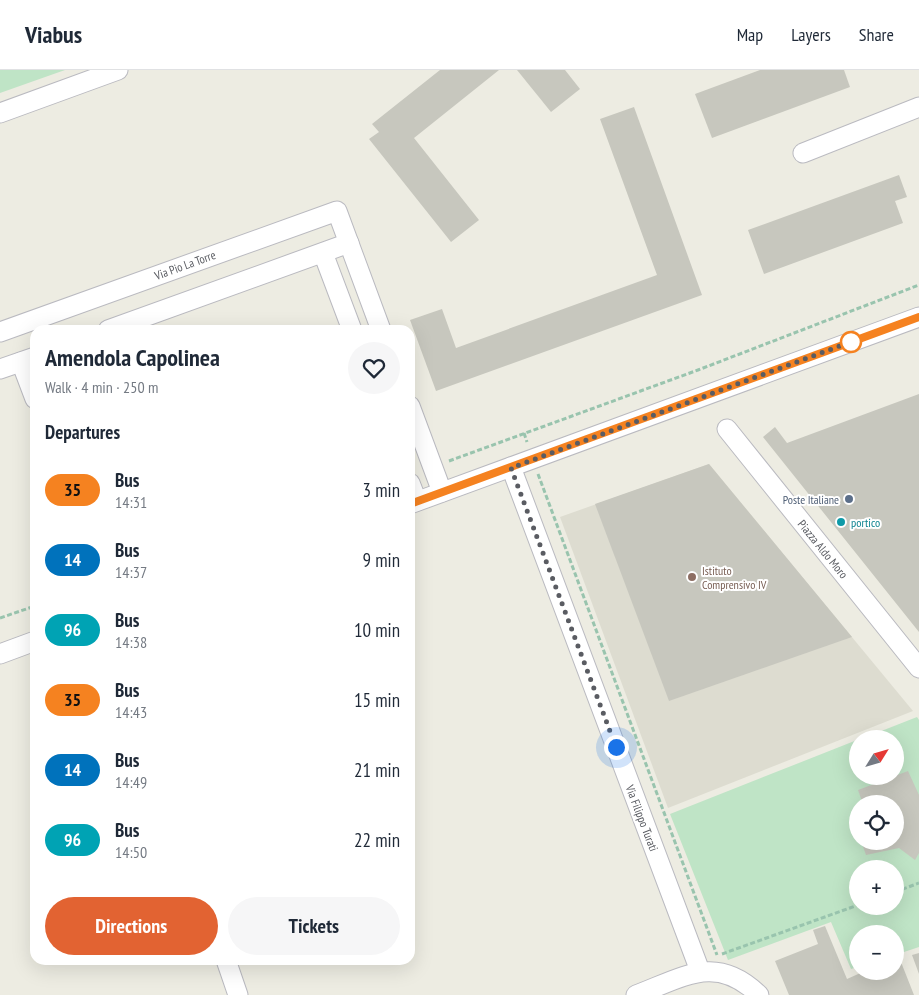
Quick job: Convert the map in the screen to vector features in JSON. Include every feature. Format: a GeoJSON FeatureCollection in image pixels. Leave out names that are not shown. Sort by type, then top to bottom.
{"type":"FeatureCollection","features":[{"type":"Feature","properties":{"kind":"street"},"geometry":{"type":"LineString","coordinates":[[0,113],[118,70]]}},
{"type":"Feature","properties":{"kind":"street"},"geometry":{"type":"LineString","coordinates":[[803,153],[919,107]]}},
{"type":"Feature","properties":{"kind":"street","name":"Via Pio La Torre"},"geometry":{"type":"LineString","coordinates":[[0,332],[337,211],[379,325]]}},
{"type":"Feature","properties":{"kind":"street"},"geometry":{"type":"LineString","coordinates":[[122,325],[349,243]]}},
{"type":"Feature","properties":{"kind":"street"},"geometry":{"type":"LineString","coordinates":[[323,252],[350,325]]}},
{"type":"Feature","properties":{"kind":"street"},"geometry":{"type":"LineString","coordinates":[[415,502],[511,468],[919,316]]}},
{"type":"Feature","properties":{"kind":"street"},"geometry":{"type":"LineString","coordinates":[[0,369],[28,359]]}},
{"type":"Feature","properties":{"kind":"street"},"geometry":{"type":"LineString","coordinates":[[415,420],[442,492]]}},
{"type":"Feature","properties":{"kind":"street","name":"Piazza Aldo Moro"},"geometry":{"type":"LineString","coordinates":[[727,430],[919,668]]}},
{"type":"Feature","properties":{"kind":"street","name":"Via Filippo Turati"},"geometry":{"type":"LineString","coordinates":[[511,468],[700,971]]}},
{"type":"Feature","properties":{"kind":"street"},"geometry":{"type":"LineString","coordinates":[[0,654],[30,643]]}},
{"type":"Feature","properties":{"kind":"street"},"geometry":{"type":"LineString","coordinates":[[228,965],[238,995]]}},
{"type":"Feature","properties":{"kind":"street"},"geometry":{"type":"LineString","coordinates":[[636,995],[700,971],[717,970],[750,986],[759,995]]}},
{"type":"Feature","properties":{"kind":"path"},"geometry":{"type":"LineString","coordinates":[[432,466],[698,370],[919,285]]}},
{"type":"Feature","properties":{"kind":"path"},"geometry":{"type":"LineString","coordinates":[[545,496],[719,964]]}},
{"type":"Feature","properties":{"kind":"path"},"geometry":{"type":"LineString","coordinates":[[0,618],[30,608]]}},
{"type":"Feature","properties":{"kind":"path"},"geometry":{"type":"LineString","coordinates":[[904,889],[919,883]]}},
{"type":"Feature","properties":{"kind":"path"},"geometry":{"type":"LineString","coordinates":[[717,956],[849,908]]}},
{"type":"Feature","properties":{"kind":"shaded area","name":"Istituto Comprensivo IV"},"geometry":{"type":"Polygon","coordinates":[[[709,464],[913,711],[865,730],[849,730],[849,736],[668,808],[560,517],[709,464]]]}},
{"type":"Feature","properties":{"kind":"green space"},"geometry":{"type":"Polygon","coordinates":[[[0,70],[65,70],[0,93],[0,70]]]}},
{"type":"Feature","properties":{"kind":"green space"},"geometry":{"type":"Polygon","coordinates":[[[917,717],[919,720],[919,947],[904,952],[904,925],[849,925],[849,964],[831,922],[728,960],[670,814],[849,743],[849,785],[904,785],[904,730],[884,730],[917,717]]]}},
{"type":"Feature","properties":{"kind":"building"},"geometry":{"type":"Polygon","coordinates":[[[440,70],[499,70],[414,138],[479,220],[451,242],[369,139],[379,132],[372,124],[440,70]]]}},
{"type":"Feature","properties":{"kind":"building"},"geometry":{"type":"Polygon","coordinates":[[[517,70],[565,70],[580,89],[551,112],[517,70]]]}},
{"type":"Feature","properties":{"kind":"building"},"geometry":{"type":"Polygon","coordinates":[[[760,70],[844,70],[850,87],[712,138],[695,94],[760,70]]]}},
{"type":"Feature","properties":{"kind":"building"},"geometry":{"type":"Polygon","coordinates":[[[634,107],[702,295],[436,391],[415,334],[415,325],[412,325],[410,320],[442,309],[456,348],[657,275],[600,119],[634,107]]]}},
{"type":"Feature","properties":{"kind":"building"},"geometry":{"type":"Polygon","coordinates":[[[899,175],[907,197],[895,201],[903,223],[764,274],[748,230],[899,175]]]}},
{"type":"Feature","properties":{"kind":"building"},"geometry":{"type":"Polygon","coordinates":[[[919,394],[919,632],[763,437],[775,427],[787,443],[919,394]]]}},
{"type":"Feature","properties":{"kind":"building"},"geometry":{"type":"Polygon","coordinates":[[[709,464],[852,637],[669,701],[595,504],[709,464]]]}},
{"type":"Feature","properties":{"kind":"building"},"geometry":{"type":"Polygon","coordinates":[[[908,771],[919,795],[919,853],[915,860],[902,850],[904,850],[904,795],[860,795],[858,790],[871,785],[904,785],[904,773],[908,771]]]}},
{"type":"Feature","properties":{"kind":"building"},"geometry":{"type":"Polygon","coordinates":[[[864,850],[890,850],[866,855],[864,850]]]}},
{"type":"Feature","properties":{"kind":"building"},"geometry":{"type":"Polygon","coordinates":[[[825,926],[847,979],[904,980],[904,970],[914,995],[789,995],[775,961],[818,944],[813,930],[825,926]]]}},
{"type":"Feature","properties":{"kind":"building"},"geometry":{"type":"Polygon","coordinates":[[[919,953],[919,974],[912,955],[919,953]]]}},
{"type":"Feature","properties":{"kind":"bus line","name":"35"},"geometry":{"type":"LineString","coordinates":[[415,502],[742,384],[919,317]]}},
{"type":"Feature","properties":{"kind":"place","name":"Poste Italiane"},"geometry":{"type":"Point","coordinates":[849,499]}},
{"type":"Feature","properties":{"kind":"place","name":"portico"},"geometry":{"type":"Point","coordinates":[841,522]}},
{"type":"Feature","properties":{"kind":"place","name":"Istituto Comprensivo IV"},"geometry":{"type":"Point","coordinates":[692,577]}},
{"type":"Feature","properties":{"kind":"route"},"geometry":{"type":"LineString","coordinates":[[616,747],[511,468],[742,384],[856,340],[851,342]]}}]}
